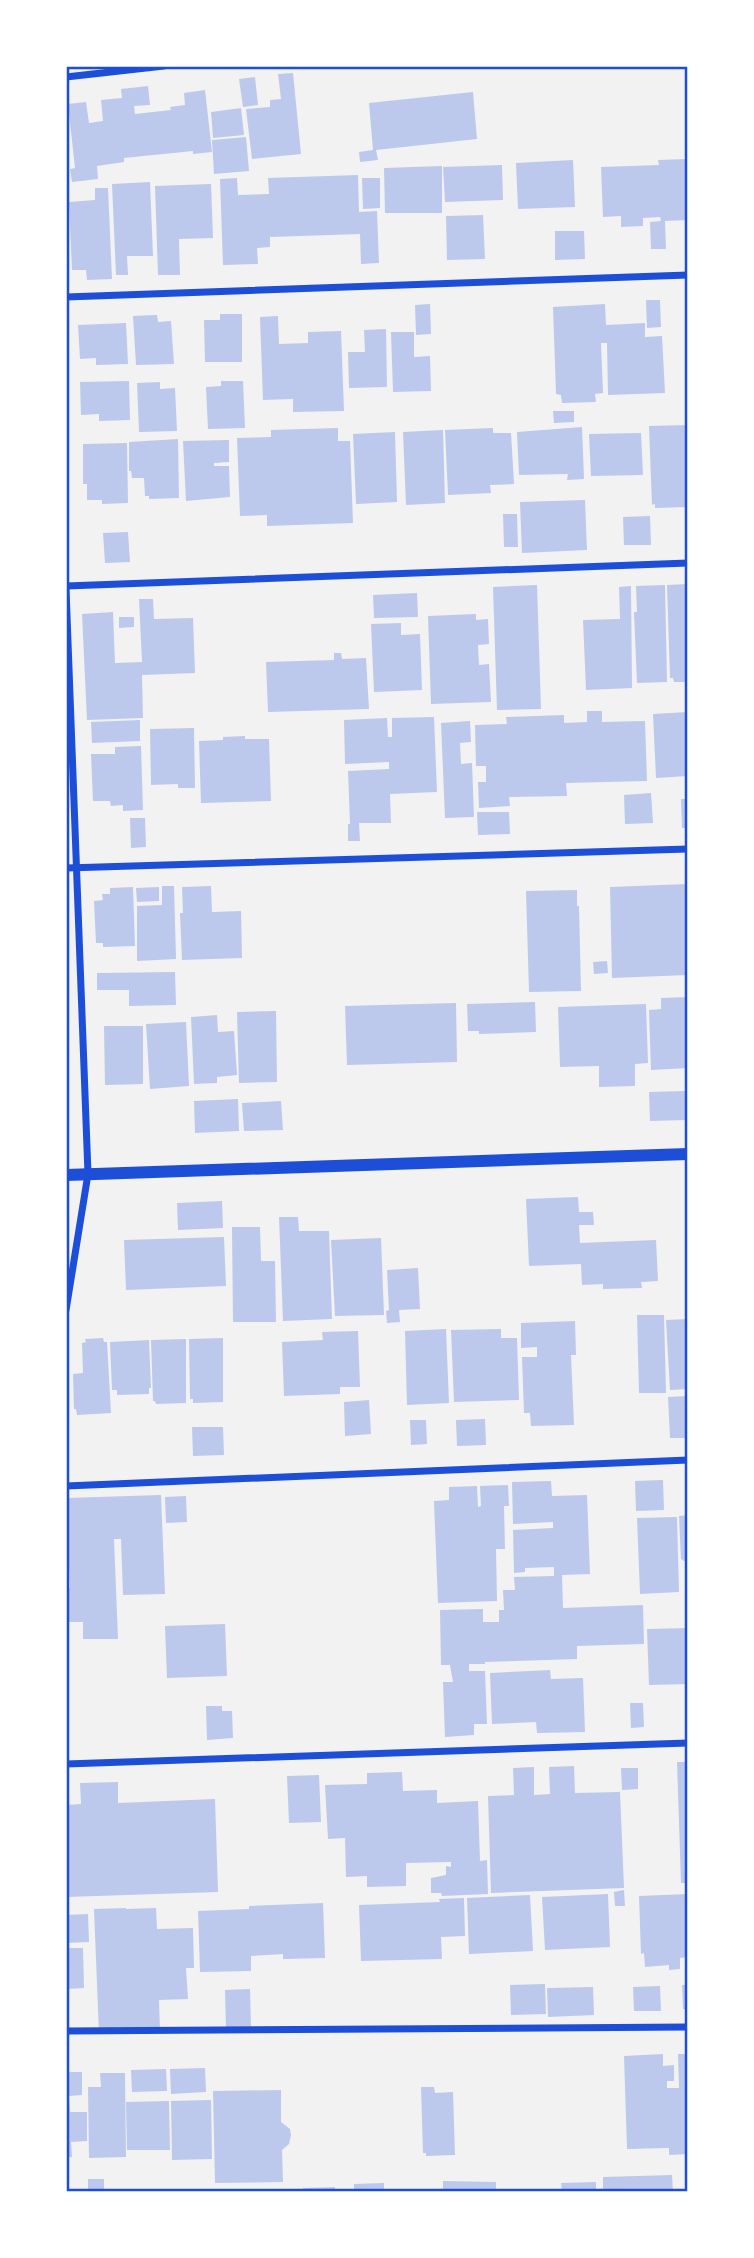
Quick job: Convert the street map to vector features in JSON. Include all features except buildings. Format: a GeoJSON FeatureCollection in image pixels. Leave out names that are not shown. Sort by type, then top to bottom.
{"type":"FeatureCollection","features":[{"type":"Feature","properties":{"kind":"street"},"geometry":{"type":"LineString","coordinates":[[66,77],[164,66]]}},
{"type":"Feature","properties":{"kind":"street"},"geometry":{"type":"LineString","coordinates":[[66,297],[688,275]]}},
{"type":"Feature","properties":{"kind":"street"},"geometry":{"type":"LineString","coordinates":[[66,1310],[88,1174],[66,587],[688,563]]}},
{"type":"Feature","properties":{"kind":"street"},"geometry":{"type":"LineString","coordinates":[[66,868],[688,849]]}},
{"type":"Feature","properties":{"kind":"street"},"geometry":{"type":"LineString","coordinates":[[66,1175],[688,1154]]}},
{"type":"Feature","properties":{"kind":"street"},"geometry":{"type":"LineString","coordinates":[[66,1486],[688,1460]]}},
{"type":"Feature","properties":{"kind":"street"},"geometry":{"type":"LineString","coordinates":[[66,1765],[688,1743]]}},
{"type":"Feature","properties":{"kind":"street"},"geometry":{"type":"LineString","coordinates":[[66,2031],[688,2027]]}}]}
